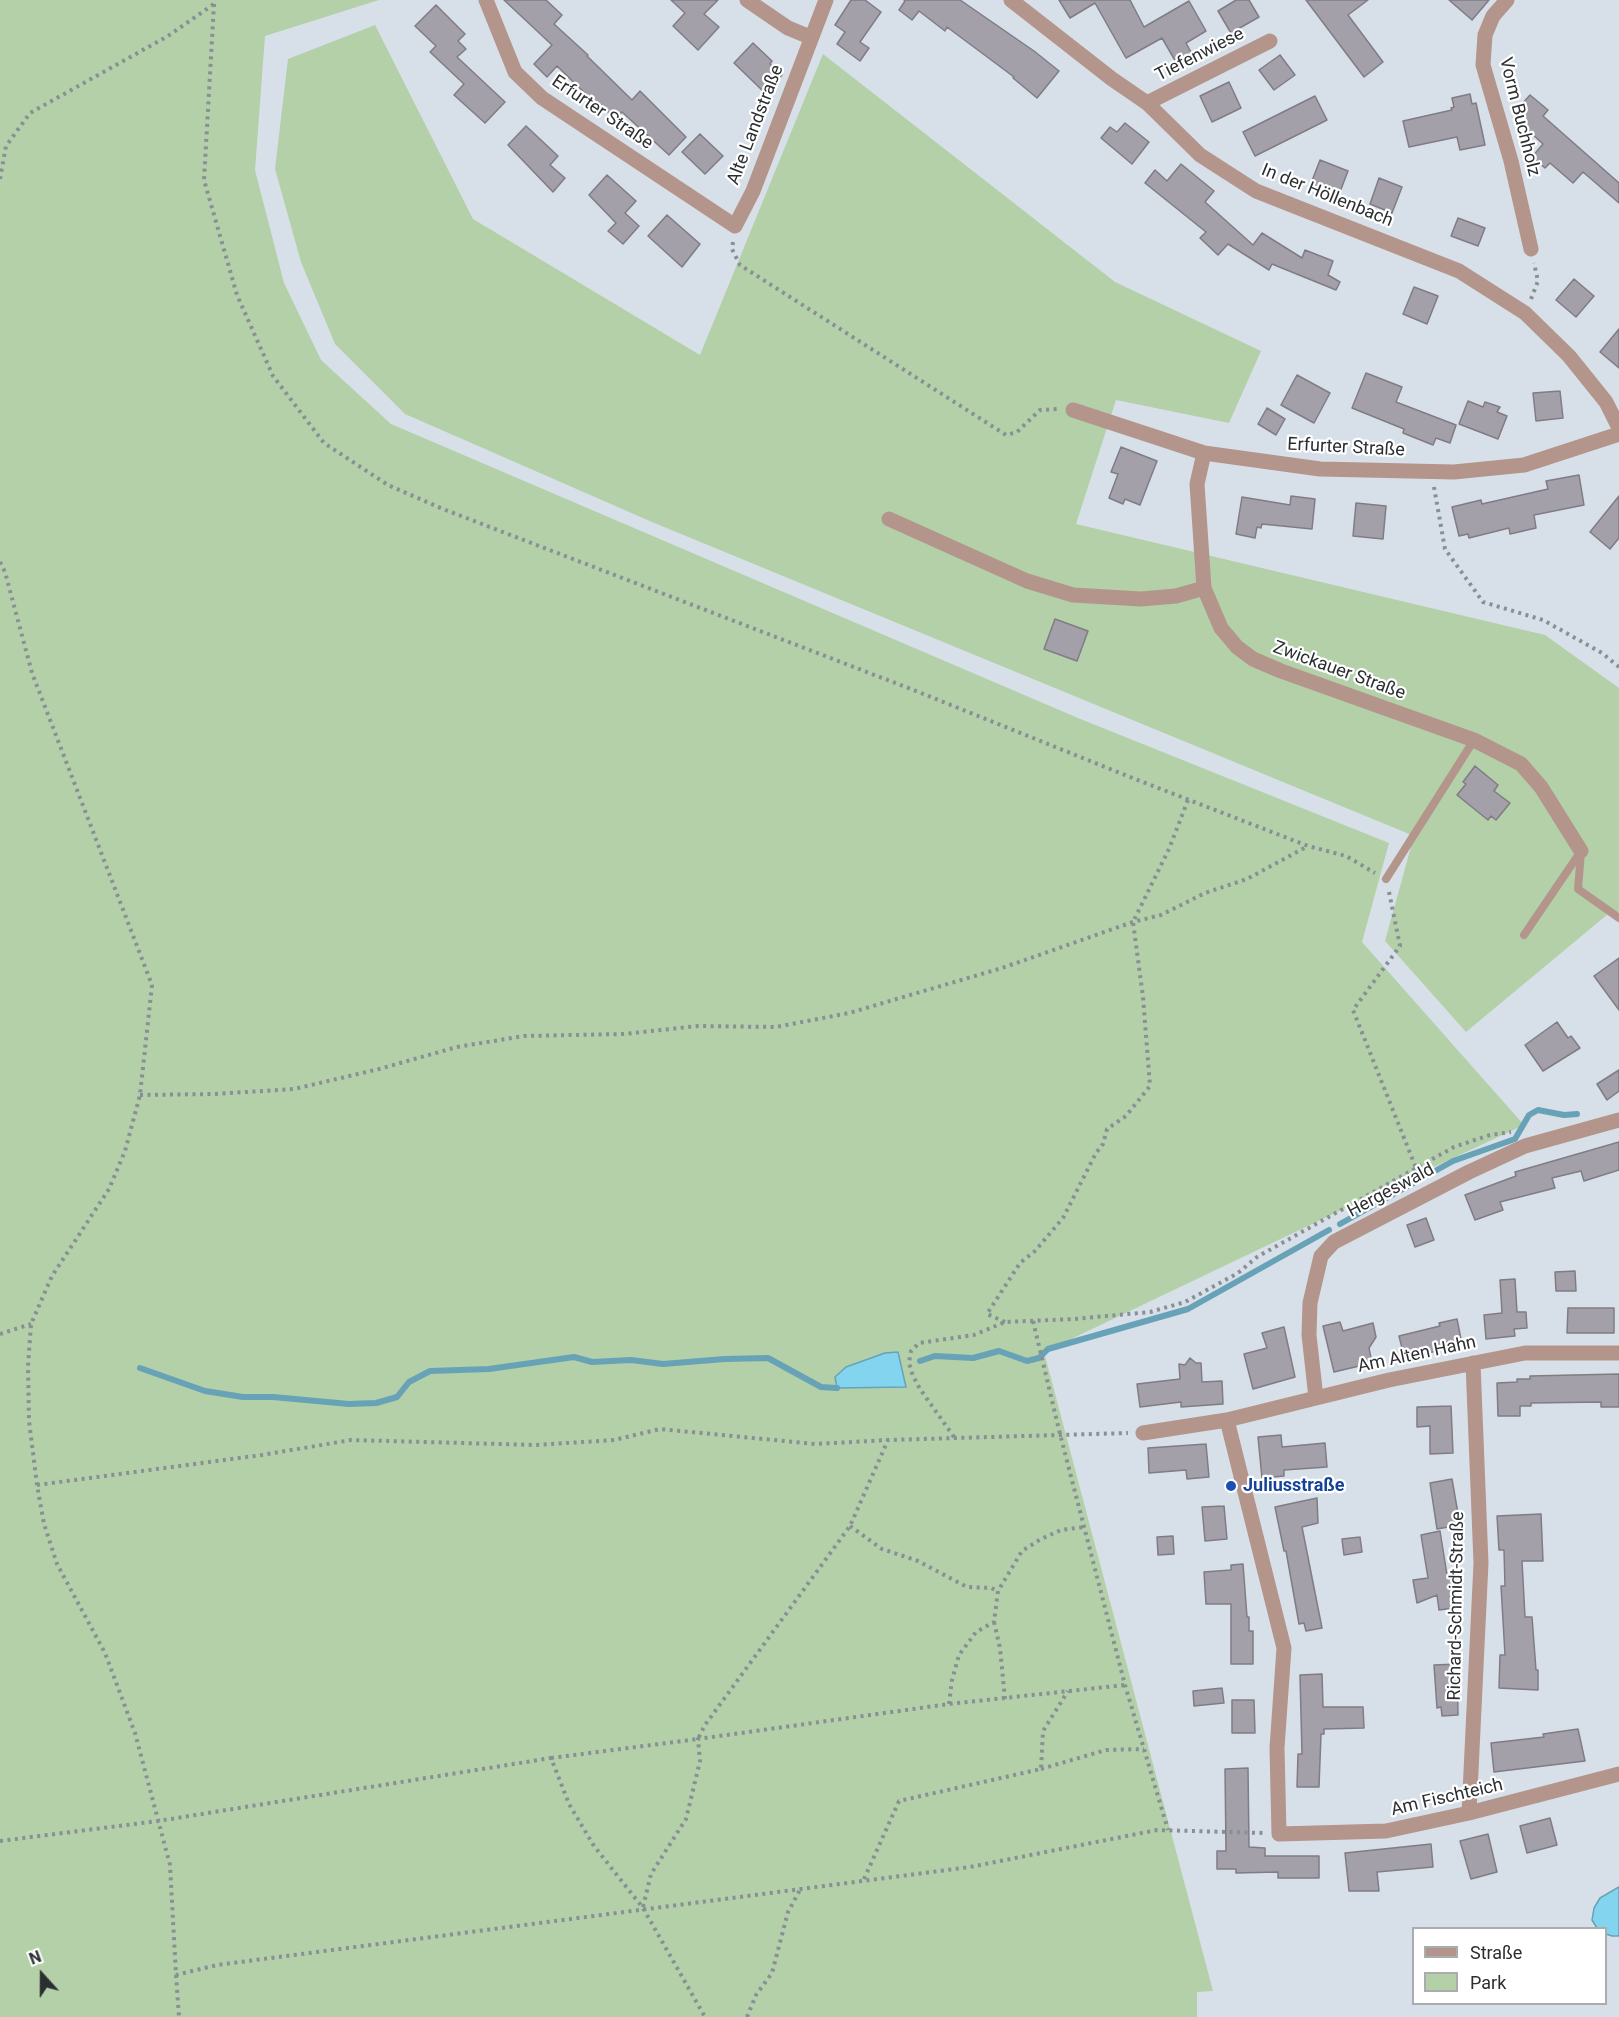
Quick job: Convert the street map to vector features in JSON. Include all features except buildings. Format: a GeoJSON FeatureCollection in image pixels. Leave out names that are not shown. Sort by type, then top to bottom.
{"type":"FeatureCollection","features":[{"type":"Feature","properties":{"kind":"street","name":"Erfurter Straße"},"geometry":{"type":"LineString","coordinates":[[486,0],[515,72],[542,98],[735,226]]}},
{"type":"Feature","properties":{"kind":"street"},"geometry":{"type":"LineString","coordinates":[[747,0],[788,28],[810,37]]}},
{"type":"Feature","properties":{"kind":"street","name":"Alte Landstraße"},"geometry":{"type":"LineString","coordinates":[[735,226],[753,191],[826,0]]}},
{"type":"Feature","properties":{"kind":"street","name":"In der Höllenbach"},"geometry":{"type":"LineString","coordinates":[[1011,0],[1112,79],[1148,103],[1200,155],[1256,191],[1459,271],[1525,313],[1569,356],[1606,402],[1619,428]]}},
{"type":"Feature","properties":{"kind":"street","name":"Vorm Buchholz"},"geometry":{"type":"LineString","coordinates":[[1507,0],[1492,16],[1485,35],[1483,65],[1511,161],[1530,249]]}},
{"type":"Feature","properties":{"kind":"street","name":"Tiefenwiese"},"geometry":{"type":"LineString","coordinates":[[1148,103],[1270,40]]}},
{"type":"Feature","properties":{"kind":"street","name":"Erfurter Straße"},"geometry":{"type":"LineString","coordinates":[[1073,410],[1204,453],[1320,469],[1454,472],[1524,465],[1619,434]]}},
{"type":"Feature","properties":{"kind":"street","name":"Zwickauer Straße"},"geometry":{"type":"LineString","coordinates":[[1204,453],[1197,484],[1204,588],[1221,628],[1237,647],[1252,659],[1281,671],[1474,740],[1521,764],[1541,787],[1581,852]]}},
{"type":"Feature","properties":{"kind":"street"},"geometry":{"type":"LineString","coordinates":[[889,519],[1027,581],[1073,595],[1142,599],[1176,596],[1204,588]]}},
{"type":"Feature","properties":{"kind":"street","name":"Hergeswald"},"geometry":{"type":"LineString","coordinates":[[1316,1398],[1309,1335],[1310,1303],[1321,1256],[1334,1242],[1469,1172],[1525,1146],[1619,1120]]}},
{"type":"Feature","properties":{"kind":"street","name":"Am Alten Hahn"},"geometry":{"type":"LineString","coordinates":[[1227,1420],[1473,1362],[1525,1353],[1619,1353]]}},
{"type":"Feature","properties":{"kind":"street","name":"Richard-Schmidt-Straße"},"geometry":{"type":"LineString","coordinates":[[1468,1813],[1481,1563],[1473,1362]]}},
{"type":"Feature","properties":{"kind":"street"},"geometry":{"type":"LineString","coordinates":[[1143,1433],[1227,1420],[1284,1648],[1277,1748],[1279,1834]]}},
{"type":"Feature","properties":{"kind":"street","name":"Am Fischteich"},"geometry":{"type":"LineString","coordinates":[[1279,1834],[1386,1831],[1468,1813],[1619,1774]]}},
{"type":"Feature","properties":{"kind":"lane"},"geometry":{"type":"LineString","coordinates":[[1386,879],[1474,740]]}},
{"type":"Feature","properties":{"kind":"lane"},"geometry":{"type":"LineString","coordinates":[[1581,852],[1578,889],[1619,918]]}},
{"type":"Feature","properties":{"kind":"lane"},"geometry":{"type":"LineString","coordinates":[[1524,935],[1581,852]]}},
{"type":"Feature","properties":{"kind":"path"},"geometry":{"type":"LineString","coordinates":[[0,179],[6,146],[30,113],[168,36],[215,2]]}},
{"type":"Feature","properties":{"kind":"path"},"geometry":{"type":"LineString","coordinates":[[215,2],[204,180],[237,295],[273,376],[324,443],[388,485],[443,509],[899,685],[1188,800],[1308,846],[1346,856],[1386,879],[1400,946],[1353,1010],[1416,1168]]}},
{"type":"Feature","properties":{"kind":"path"},"geometry":{"type":"LineString","coordinates":[[735,226],[732,249],[740,265],[1006,435],[1017,432],[1040,410],[1073,410]]}},
{"type":"Feature","properties":{"kind":"path"},"geometry":{"type":"LineString","coordinates":[[1530,249],[1538,281],[1536,286]]}},
{"type":"Feature","properties":{"kind":"path"},"geometry":{"type":"LineString","coordinates":[[1432,471],[1445,549],[1483,602],[1543,620],[1602,653],[1619,667]]}},
{"type":"Feature","properties":{"kind":"path"},"geometry":{"type":"LineString","coordinates":[[0,562],[5,572],[32,673],[152,985],[140,1095],[125,1151],[109,1189],[52,1276],[31,1324],[28,1366],[29,1421],[36,1485],[44,1524],[57,1564],[105,1653],[135,1733],[170,1865],[180,2017]]}},
{"type":"Feature","properties":{"kind":"path"},"geometry":{"type":"LineString","coordinates":[[1005,1322],[987,1314],[1020,1263],[1035,1251],[1063,1218],[1103,1144],[1107,1129],[1126,1116],[1150,1086],[1143,997],[1133,922],[1169,849],[1188,800]]}},
{"type":"Feature","properties":{"kind":"path"},"geometry":{"type":"LineString","coordinates":[[140,1095],[294,1089],[379,1069],[457,1047],[524,1036],[624,1034],[698,1026],[776,1027],[849,1013],[1002,968],[1133,922],[1161,915],[1205,893],[1247,879],[1308,846]]}},
{"type":"Feature","properties":{"kind":"path"},"geometry":{"type":"LineString","coordinates":[[955,1437],[913,1376],[909,1363],[912,1351],[919,1343],[974,1335],[1005,1322],[1150,1312],[1185,1302],[1238,1273],[1257,1257],[1454,1147],[1490,1135],[1517,1131]]}},
{"type":"Feature","properties":{"kind":"path"},"geometry":{"type":"LineString","coordinates":[[1033,1321],[1059,1434],[1125,1685],[1168,1830]]}},
{"type":"Feature","properties":{"kind":"path"},"geometry":{"type":"LineString","coordinates":[[0,1334],[31,1324]]}},
{"type":"Feature","properties":{"kind":"path"},"geometry":{"type":"LineString","coordinates":[[36,1485],[262,1455],[351,1440],[536,1444],[614,1440],[660,1429],[815,1444],[955,1437],[1143,1433]]}},
{"type":"Feature","properties":{"kind":"path"},"geometry":{"type":"LineString","coordinates":[[643,1908],[651,1874],[686,1819],[700,1761],[698,1739],[705,1725],[850,1526],[888,1440]]}},
{"type":"Feature","properties":{"kind":"path"},"geometry":{"type":"LineString","coordinates":[[850,1526],[882,1549],[918,1561],[967,1587],[992,1588],[998,1591]]}},
{"type":"Feature","properties":{"kind":"path"},"geometry":{"type":"LineString","coordinates":[[1005,1699],[1000,1648],[994,1622],[998,1591],[1022,1551],[1061,1530],[1084,1527]]}},
{"type":"Feature","properties":{"kind":"path"},"geometry":{"type":"LineString","coordinates":[[949,1704],[952,1680],[959,1655],[976,1632],[994,1622]]}},
{"type":"Feature","properties":{"kind":"path"},"geometry":{"type":"LineString","coordinates":[[0,1841],[158,1821],[551,1758],[949,1704],[1125,1685]]}},
{"type":"Feature","properties":{"kind":"path"},"geometry":{"type":"LineString","coordinates":[[1041,1769],[1043,1731],[1068,1691]]}},
{"type":"Feature","properties":{"kind":"path"},"geometry":{"type":"LineString","coordinates":[[864,1880],[899,1801],[1041,1769],[1106,1750],[1144,1749]]}},
{"type":"Feature","properties":{"kind":"path"},"geometry":{"type":"LineString","coordinates":[[551,1758],[569,1804],[594,1846],[643,1908],[705,2017]]}},
{"type":"Feature","properties":{"kind":"path"},"geometry":{"type":"LineString","coordinates":[[176,1975],[216,1965],[970,1867],[1156,1830],[1279,1834]]}},
{"type":"Feature","properties":{"kind":"path"},"geometry":{"type":"LineString","coordinates":[[747,2017],[756,1995],[772,1973],[788,1912],[801,1888]]}},
{"type":"Feature","properties":{"kind":"green space"},"geometry":{"type":"Polygon","coordinates":[[[0,0],[379,0],[265,36],[255,170],[284,283],[321,360],[391,424],[1078,718],[1389,843],[1362,942],[1524,1125],[1044,1352],[1213,1991],[1197,1992],[1197,2017],[0,2017],[0,0]]]}},
{"type":"Feature","properties":{"kind":"green space"},"geometry":{"type":"Polygon","coordinates":[[[375,25],[473,219],[700,355],[823,54],[1115,282],[1261,351],[1229,423],[1116,400],[1076,524],[1545,635],[1619,688],[1619,912],[1608,914],[1466,1032],[1385,941],[1414,836],[652,522],[405,414],[335,344],[301,262],[275,169],[288,59],[375,25]]]}},
{"type":"Feature","properties":{"kind":"water"},"geometry":{"type":"Polygon","coordinates":[[[898,1352],[906,1387],[837,1388],[835,1377],[846,1367],[885,1353],[898,1352]]]}},
{"type":"Feature","properties":{"kind":"water"},"geometry":{"type":"Polygon","coordinates":[[[1619,1887],[1619,1936],[1607,1934],[1607,1927],[1596,1927],[1592,1920],[1594,1908],[1600,1898],[1619,1887]]]}},
{"type":"Feature","properties":{"kind":"waterway"},"geometry":{"type":"LineString","coordinates":[[1340,1224],[1453,1161],[1515,1139],[1529,1115],[1538,1110],[1564,1115],[1577,1114]]}},
{"type":"Feature","properties":{"kind":"waterway"},"geometry":{"type":"LineString","coordinates":[[920,1361],[935,1356],[973,1358],[999,1351],[1027,1361],[1039,1358],[1048,1349],[1188,1309],[1329,1230]]}},
{"type":"Feature","properties":{"kind":"waterway"},"geometry":{"type":"LineString","coordinates":[[140,1368],[205,1391],[243,1397],[273,1397],[349,1404],[376,1403],[397,1397],[409,1382],[430,1371],[489,1369],[574,1357],[592,1362],[631,1360],[663,1364],[768,1358],[821,1387],[837,1388]]}},
{"type":"Feature","properties":{"kind":"place","name":"Juliusstraße"},"geometry":{"type":"Point","coordinates":[1231,1486]}}]}
